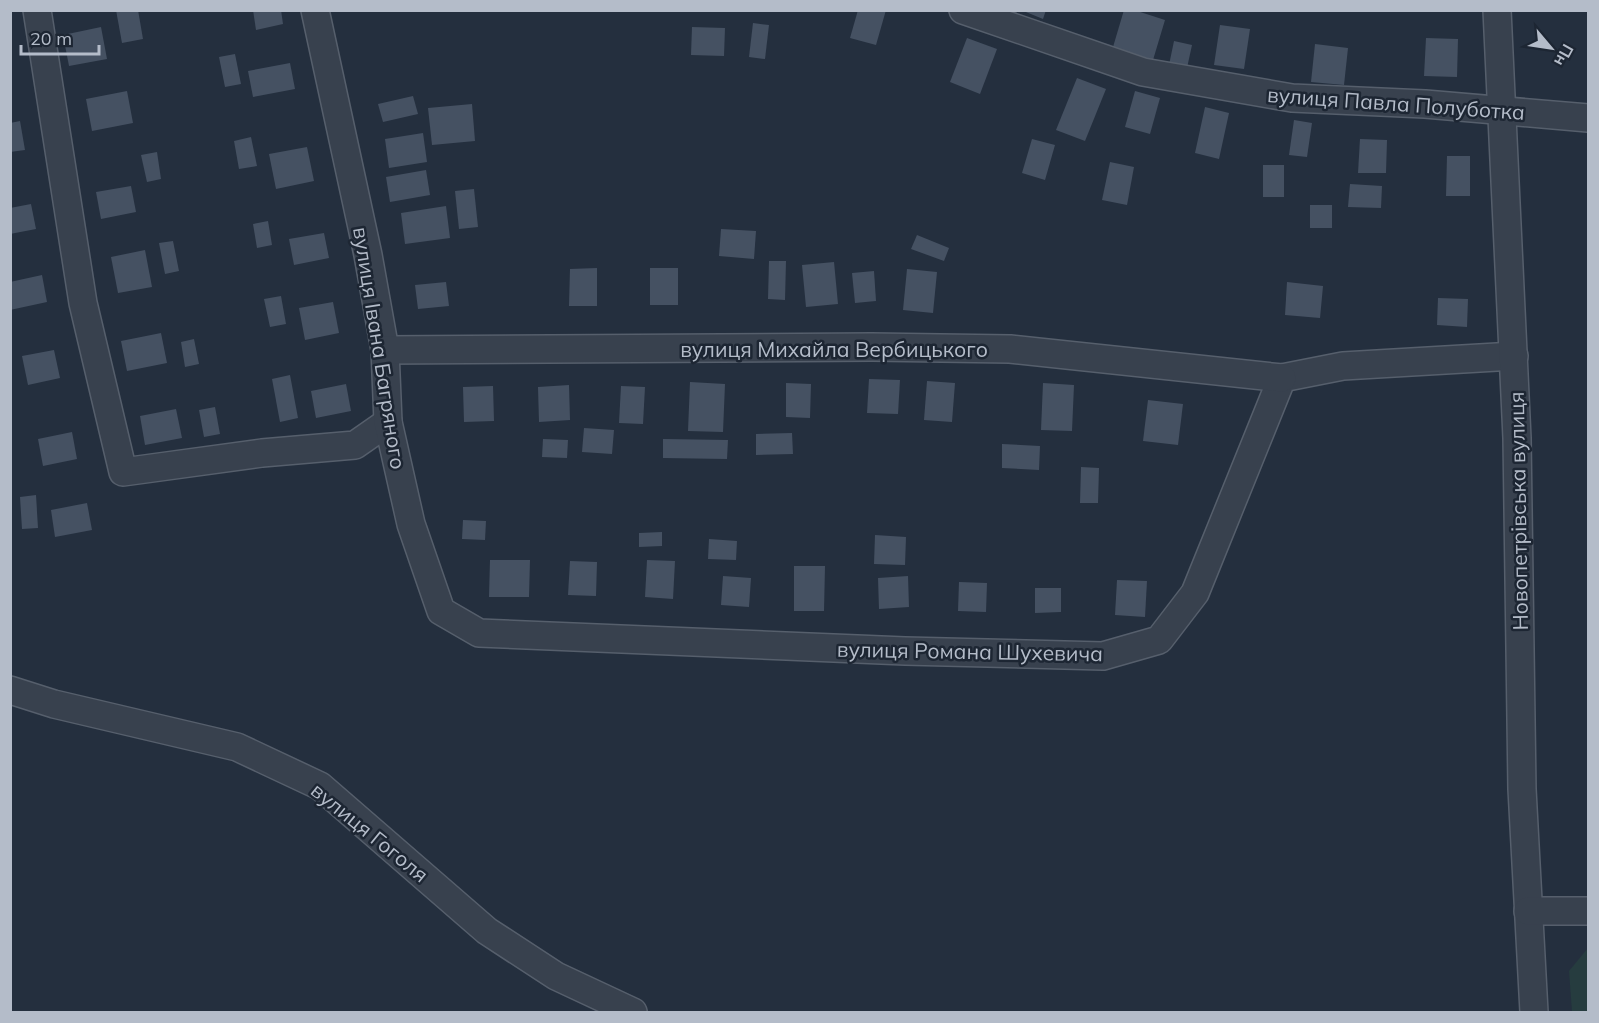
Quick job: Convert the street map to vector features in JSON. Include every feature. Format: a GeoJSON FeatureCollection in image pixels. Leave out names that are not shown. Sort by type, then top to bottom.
{"type":"FeatureCollection","features":[{"type":"Feature","properties":{"kind":"street"},"geometry":{"type":"LineString","coordinates":[[38,10],[83,303],[123,472],[262,453],[355,446],[388,422]]}},
{"type":"Feature","properties":{"kind":"street","name":"вулиця Івана Багряного"},"geometry":{"type":"LineString","coordinates":[[315,10],[365,243],[385,350],[388,422],[411,524],[441,611]]}},
{"type":"Feature","properties":{"kind":"street","name":"вулиця Павла Полуботка"},"geometry":{"type":"LineString","coordinates":[[963,10],[1143,72],[1292,99],[1425,104],[1588,118]]}},
{"type":"Feature","properties":{"kind":"street","name":"Новопетрівська вулиця"},"geometry":{"type":"LineString","coordinates":[[1497,10],[1514,356],[1522,789],[1534,1012]]}},
{"type":"Feature","properties":{"kind":"street","name":"вулиця Михайла Вербицького"},"geometry":{"type":"LineString","coordinates":[[385,350],[860,347],[1010,349],[1282,378]]}},
{"type":"Feature","properties":{"kind":"street"},"geometry":{"type":"LineString","coordinates":[[1282,378],[1343,366],[1514,356]]}},
{"type":"Feature","properties":{"kind":"street","name":"вулиця Романа Шухевича"},"geometry":{"type":"LineString","coordinates":[[441,611],[479,633],[905,651],[1103,656],[1159,640],[1195,593],[1282,378]]}},
{"type":"Feature","properties":{"kind":"street","name":"вулиця Гоголя"},"geometry":{"type":"LineString","coordinates":[[10,690],[54,704],[237,747],[320,786],[487,931],[556,976],[633,1012]]}},
{"type":"Feature","properties":{"kind":"street"},"geometry":{"type":"LineString","coordinates":[[1528,911],[1588,911]]}},
{"type":"Feature","properties":{"kind":"green space"},"geometry":{"type":"Polygon","coordinates":[[[1588,948],[1588,1012],[1572,1012],[1569,971],[1588,948]]]}},
{"type":"Feature","properties":{"kind":"building"},"geometry":{"type":"Polygon","coordinates":[[[116,10],[138,10],[143,39],[122,43],[116,10]]]}},
{"type":"Feature","properties":{"kind":"building"},"geometry":{"type":"Polygon","coordinates":[[[253,10],[281,10],[283,24],[256,30],[253,10]]]}},
{"type":"Feature","properties":{"kind":"building"},"geometry":{"type":"Polygon","coordinates":[[[858,10],[886,10],[876,45],[850,38],[858,10]]]}},
{"type":"Feature","properties":{"kind":"building"},"geometry":{"type":"Polygon","coordinates":[[[1021,10],[1046,10],[1043,19],[1021,10]]]}},
{"type":"Feature","properties":{"kind":"building"},"geometry":{"type":"Polygon","coordinates":[[[1124,10],[1134,10],[1165,20],[1153,60],[1113,47],[1124,10]]]}},
{"type":"Feature","properties":{"kind":"building"},"geometry":{"type":"Polygon","coordinates":[[[753,23],[769,25],[765,59],[749,57],[753,23]]]}},
{"type":"Feature","properties":{"kind":"building"},"geometry":{"type":"Polygon","coordinates":[[[1220,25],[1250,29],[1244,69],[1214,65],[1220,25]]]}},
{"type":"Feature","properties":{"kind":"building"},"geometry":{"type":"Polygon","coordinates":[[[101,27],[107,59],[69,66],[63,35],[101,27]]]}},
{"type":"Feature","properties":{"kind":"building"},"geometry":{"type":"Polygon","coordinates":[[[692,27],[725,28],[724,56],[691,55],[692,27]]]}},
{"type":"Feature","properties":{"kind":"building"},"geometry":{"type":"Polygon","coordinates":[[[967,38],[997,49],[980,94],[950,82],[967,38]]]}},
{"type":"Feature","properties":{"kind":"building"},"geometry":{"type":"Polygon","coordinates":[[[1426,38],[1458,39],[1457,77],[1424,76],[1426,38]]]}},
{"type":"Feature","properties":{"kind":"building"},"geometry":{"type":"Polygon","coordinates":[[[1174,41],[1192,45],[1187,68],[1169,65],[1174,41]]]}},
{"type":"Feature","properties":{"kind":"building"},"geometry":{"type":"Polygon","coordinates":[[[1315,44],[1348,48],[1344,85],[1311,82],[1315,44]]]}},
{"type":"Feature","properties":{"kind":"building"},"geometry":{"type":"Polygon","coordinates":[[[235,54],[241,84],[225,87],[219,57],[235,54]]]}},
{"type":"Feature","properties":{"kind":"building"},"geometry":{"type":"Polygon","coordinates":[[[290,63],[295,89],[253,97],[248,71],[290,63]]]}},
{"type":"Feature","properties":{"kind":"building"},"geometry":{"type":"Polygon","coordinates":[[[1077,78],[1106,89],[1085,141],[1056,130],[1077,78]]]}},
{"type":"Feature","properties":{"kind":"building"},"geometry":{"type":"Polygon","coordinates":[[[127,91],[133,123],[92,131],[86,99],[127,91]]]}},
{"type":"Feature","properties":{"kind":"building"},"geometry":{"type":"Polygon","coordinates":[[[1135,91],[1160,98],[1150,134],[1125,127],[1135,91]]]}},
{"type":"Feature","properties":{"kind":"building"},"geometry":{"type":"Polygon","coordinates":[[[413,96],[418,114],[383,122],[378,104],[413,96]]]}},
{"type":"Feature","properties":{"kind":"building"},"geometry":{"type":"Polygon","coordinates":[[[472,104],[475,141],[432,145],[428,108],[472,104]]]}},
{"type":"Feature","properties":{"kind":"building"},"geometry":{"type":"Polygon","coordinates":[[[1205,107],[1229,113],[1219,159],[1195,153],[1205,107]]]}},
{"type":"Feature","properties":{"kind":"building"},"geometry":{"type":"Polygon","coordinates":[[[1294,120],[1312,123],[1307,157],[1289,155],[1294,120]]]}},
{"type":"Feature","properties":{"kind":"building"},"geometry":{"type":"Polygon","coordinates":[[[20,121],[25,150],[10,152],[10,123],[20,121]]]}},
{"type":"Feature","properties":{"kind":"building"},"geometry":{"type":"Polygon","coordinates":[[[423,133],[427,162],[389,168],[385,139],[423,133]]]}},
{"type":"Feature","properties":{"kind":"building"},"geometry":{"type":"Polygon","coordinates":[[[251,137],[257,166],[239,169],[234,141],[251,137]]]}},
{"type":"Feature","properties":{"kind":"building"},"geometry":{"type":"Polygon","coordinates":[[[1032,139],[1055,145],[1045,180],[1022,173],[1032,139]]]}},
{"type":"Feature","properties":{"kind":"building"},"geometry":{"type":"Polygon","coordinates":[[[1360,139],[1387,140],[1386,173],[1358,173],[1360,139]]]}},
{"type":"Feature","properties":{"kind":"building"},"geometry":{"type":"Polygon","coordinates":[[[307,147],[314,181],[276,189],[269,154],[307,147]]]}},
{"type":"Feature","properties":{"kind":"building"},"geometry":{"type":"Polygon","coordinates":[[[157,152],[161,179],[147,182],[141,155],[157,152]]]}},
{"type":"Feature","properties":{"kind":"building"},"geometry":{"type":"Polygon","coordinates":[[[1447,156],[1470,156],[1470,196],[1446,196],[1447,156]]]}},
{"type":"Feature","properties":{"kind":"building"},"geometry":{"type":"Polygon","coordinates":[[[1110,162],[1134,167],[1127,205],[1102,200],[1110,162]]]}},
{"type":"Feature","properties":{"kind":"building"},"geometry":{"type":"Polygon","coordinates":[[[1263,165],[1284,165],[1284,197],[1263,197],[1263,165]]]}},
{"type":"Feature","properties":{"kind":"building"},"geometry":{"type":"Polygon","coordinates":[[[426,170],[430,195],[390,202],[386,177],[426,170]]]}},
{"type":"Feature","properties":{"kind":"building"},"geometry":{"type":"Polygon","coordinates":[[[1350,184],[1382,186],[1381,208],[1348,207],[1350,184]]]}},
{"type":"Feature","properties":{"kind":"building"},"geometry":{"type":"Polygon","coordinates":[[[131,186],[136,212],[101,219],[96,192],[131,186]]]}},
{"type":"Feature","properties":{"kind":"building"},"geometry":{"type":"Polygon","coordinates":[[[474,189],[478,227],[459,229],[455,191],[474,189]]]}},
{"type":"Feature","properties":{"kind":"building"},"geometry":{"type":"Polygon","coordinates":[[[31,204],[36,229],[10,234],[10,208],[31,204]]]}},
{"type":"Feature","properties":{"kind":"building"},"geometry":{"type":"Polygon","coordinates":[[[1310,205],[1332,205],[1332,228],[1310,228],[1310,205]]]}},
{"type":"Feature","properties":{"kind":"building"},"geometry":{"type":"Polygon","coordinates":[[[446,206],[450,238],[405,244],[401,213],[446,206]]]}},
{"type":"Feature","properties":{"kind":"building"},"geometry":{"type":"Polygon","coordinates":[[[268,221],[272,245],[257,248],[253,224],[268,221]]]}},
{"type":"Feature","properties":{"kind":"building"},"geometry":{"type":"Polygon","coordinates":[[[721,229],[756,231],[754,259],[719,256],[721,229]]]}},
{"type":"Feature","properties":{"kind":"building"},"geometry":{"type":"Polygon","coordinates":[[[324,233],[329,258],[294,265],[289,239],[324,233]]]}},
{"type":"Feature","properties":{"kind":"building"},"geometry":{"type":"Polygon","coordinates":[[[917,235],[949,248],[944,261],[911,249],[917,235]]]}},
{"type":"Feature","properties":{"kind":"building"},"geometry":{"type":"Polygon","coordinates":[[[173,241],[179,271],[165,274],[159,243],[173,241]]]}},
{"type":"Feature","properties":{"kind":"building"},"geometry":{"type":"Polygon","coordinates":[[[145,250],[152,287],[118,293],[111,257],[145,250]]]}},
{"type":"Feature","properties":{"kind":"building"},"geometry":{"type":"Polygon","coordinates":[[[769,261],[786,261],[785,300],[768,299],[769,261]]]}},
{"type":"Feature","properties":{"kind":"building"},"geometry":{"type":"Polygon","coordinates":[[[834,262],[838,304],[806,307],[802,265],[834,262]]]}},
{"type":"Feature","properties":{"kind":"building"},"geometry":{"type":"Polygon","coordinates":[[[597,268],[597,306],[569,306],[570,269],[597,268]]]}},
{"type":"Feature","properties":{"kind":"building"},"geometry":{"type":"Polygon","coordinates":[[[650,268],[678,268],[678,305],[650,305],[650,268]]]}},
{"type":"Feature","properties":{"kind":"building"},"geometry":{"type":"Polygon","coordinates":[[[907,269],[937,272],[933,313],[903,310],[907,269]]]}},
{"type":"Feature","properties":{"kind":"building"},"geometry":{"type":"Polygon","coordinates":[[[874,271],[876,301],[855,303],[852,273],[874,271]]]}},
{"type":"Feature","properties":{"kind":"building"},"geometry":{"type":"Polygon","coordinates":[[[42,275],[47,302],[10,310],[10,282],[42,275]]]}},
{"type":"Feature","properties":{"kind":"building"},"geometry":{"type":"Polygon","coordinates":[[[446,282],[449,306],[418,309],[415,285],[446,282]]]}},
{"type":"Feature","properties":{"kind":"building"},"geometry":{"type":"Polygon","coordinates":[[[1287,282],[1323,286],[1320,318],[1285,315],[1287,282]]]}},
{"type":"Feature","properties":{"kind":"building"},"geometry":{"type":"Polygon","coordinates":[[[281,296],[286,324],[270,327],[264,299],[281,296]]]}},
{"type":"Feature","properties":{"kind":"building"},"geometry":{"type":"Polygon","coordinates":[[[1438,298],[1468,299],[1467,327],[1437,325],[1438,298]]]}},
{"type":"Feature","properties":{"kind":"building"},"geometry":{"type":"Polygon","coordinates":[[[333,302],[339,333],[305,340],[299,308],[333,302]]]}},
{"type":"Feature","properties":{"kind":"building"},"geometry":{"type":"Polygon","coordinates":[[[161,333],[167,363],[127,371],[121,341],[161,333]]]}},
{"type":"Feature","properties":{"kind":"building"},"geometry":{"type":"Polygon","coordinates":[[[194,339],[199,364],[185,367],[181,342],[194,339]]]}},
{"type":"Feature","properties":{"kind":"building"},"geometry":{"type":"Polygon","coordinates":[[[54,350],[60,378],[28,385],[22,356],[54,350]]]}},
{"type":"Feature","properties":{"kind":"building"},"geometry":{"type":"Polygon","coordinates":[[[290,375],[298,418],[280,422],[272,379],[290,375]]]}},
{"type":"Feature","properties":{"kind":"building"},"geometry":{"type":"Polygon","coordinates":[[[869,379],[900,380],[898,414],[867,413],[869,379]]]}},
{"type":"Feature","properties":{"kind":"building"},"geometry":{"type":"Polygon","coordinates":[[[927,381],[955,383],[952,422],[924,420],[927,381]]]}},
{"type":"Feature","properties":{"kind":"building"},"geometry":{"type":"Polygon","coordinates":[[[690,382],[725,384],[723,432],[688,431],[690,382]]]}},
{"type":"Feature","properties":{"kind":"building"},"geometry":{"type":"Polygon","coordinates":[[[786,383],[811,384],[810,418],[786,417],[786,383]]]}},
{"type":"Feature","properties":{"kind":"building"},"geometry":{"type":"Polygon","coordinates":[[[1043,383],[1074,385],[1072,431],[1041,430],[1043,383]]]}},
{"type":"Feature","properties":{"kind":"building"},"geometry":{"type":"Polygon","coordinates":[[[346,384],[351,411],[316,418],[311,391],[346,384]]]}},
{"type":"Feature","properties":{"kind":"building"},"geometry":{"type":"Polygon","coordinates":[[[569,385],[570,420],[539,422],[538,387],[569,385]]]}},
{"type":"Feature","properties":{"kind":"building"},"geometry":{"type":"Polygon","coordinates":[[[493,386],[494,421],[464,422],[463,387],[493,386]]]}},
{"type":"Feature","properties":{"kind":"building"},"geometry":{"type":"Polygon","coordinates":[[[621,386],[645,387],[643,424],[619,423],[621,386]]]}},
{"type":"Feature","properties":{"kind":"building"},"geometry":{"type":"Polygon","coordinates":[[[1148,400],[1183,404],[1178,445],[1143,441],[1148,400]]]}},
{"type":"Feature","properties":{"kind":"building"},"geometry":{"type":"Polygon","coordinates":[[[215,407],[220,434],[204,437],[199,410],[215,407]]]}},
{"type":"Feature","properties":{"kind":"building"},"geometry":{"type":"Polygon","coordinates":[[[176,409],[182,438],[145,445],[140,416],[176,409]]]}},
{"type":"Feature","properties":{"kind":"building"},"geometry":{"type":"Polygon","coordinates":[[[584,428],[614,430],[612,454],[582,452],[584,428]]]}},
{"type":"Feature","properties":{"kind":"building"},"geometry":{"type":"Polygon","coordinates":[[[72,432],[77,459],[43,466],[38,439],[72,432]]]}},
{"type":"Feature","properties":{"kind":"building"},"geometry":{"type":"Polygon","coordinates":[[[792,433],[793,454],[756,455],[756,434],[792,433]]]}},
{"type":"Feature","properties":{"kind":"building"},"geometry":{"type":"Polygon","coordinates":[[[543,439],[568,440],[567,458],[542,457],[543,439]]]}},
{"type":"Feature","properties":{"kind":"building"},"geometry":{"type":"Polygon","coordinates":[[[663,439],[728,440],[727,459],[663,458],[663,439]]]}},
{"type":"Feature","properties":{"kind":"building"},"geometry":{"type":"Polygon","coordinates":[[[1002,444],[1040,446],[1039,470],[1002,468],[1002,444]]]}},
{"type":"Feature","properties":{"kind":"building"},"geometry":{"type":"Polygon","coordinates":[[[1081,467],[1099,468],[1098,503],[1080,503],[1081,467]]]}},
{"type":"Feature","properties":{"kind":"building"},"geometry":{"type":"Polygon","coordinates":[[[36,495],[38,528],[22,529],[20,497],[36,495]]]}},
{"type":"Feature","properties":{"kind":"building"},"geometry":{"type":"Polygon","coordinates":[[[87,503],[92,530],[55,537],[51,510],[87,503]]]}},
{"type":"Feature","properties":{"kind":"building"},"geometry":{"type":"Polygon","coordinates":[[[463,520],[486,521],[485,540],[462,539],[463,520]]]}},
{"type":"Feature","properties":{"kind":"building"},"geometry":{"type":"Polygon","coordinates":[[[662,532],[662,546],[639,547],[639,533],[662,532]]]}},
{"type":"Feature","properties":{"kind":"building"},"geometry":{"type":"Polygon","coordinates":[[[875,535],[906,537],[905,565],[874,564],[875,535]]]}},
{"type":"Feature","properties":{"kind":"building"},"geometry":{"type":"Polygon","coordinates":[[[709,539],[737,541],[736,560],[708,559],[709,539]]]}},
{"type":"Feature","properties":{"kind":"building"},"geometry":{"type":"Polygon","coordinates":[[[490,560],[530,560],[529,597],[489,597],[490,560]]]}},
{"type":"Feature","properties":{"kind":"building"},"geometry":{"type":"Polygon","coordinates":[[[647,560],[675,561],[673,599],[645,597],[647,560]]]}},
{"type":"Feature","properties":{"kind":"building"},"geometry":{"type":"Polygon","coordinates":[[[570,561],[597,562],[596,596],[568,595],[570,561]]]}},
{"type":"Feature","properties":{"kind":"building"},"geometry":{"type":"Polygon","coordinates":[[[794,566],[825,566],[824,611],[794,611],[794,566]]]}},
{"type":"Feature","properties":{"kind":"building"},"geometry":{"type":"Polygon","coordinates":[[[723,576],[751,578],[749,607],[721,605],[723,576]]]}},
{"type":"Feature","properties":{"kind":"building"},"geometry":{"type":"Polygon","coordinates":[[[908,576],[909,607],[879,609],[878,578],[908,576]]]}},
{"type":"Feature","properties":{"kind":"building"},"geometry":{"type":"Polygon","coordinates":[[[1117,580],[1147,581],[1145,617],[1115,615],[1117,580]]]}},
{"type":"Feature","properties":{"kind":"building"},"geometry":{"type":"Polygon","coordinates":[[[959,582],[987,583],[986,612],[958,611],[959,582]]]}},
{"type":"Feature","properties":{"kind":"building"},"geometry":{"type":"Polygon","coordinates":[[[1035,588],[1061,588],[1061,612],[1035,613],[1035,588]]]}}]}
